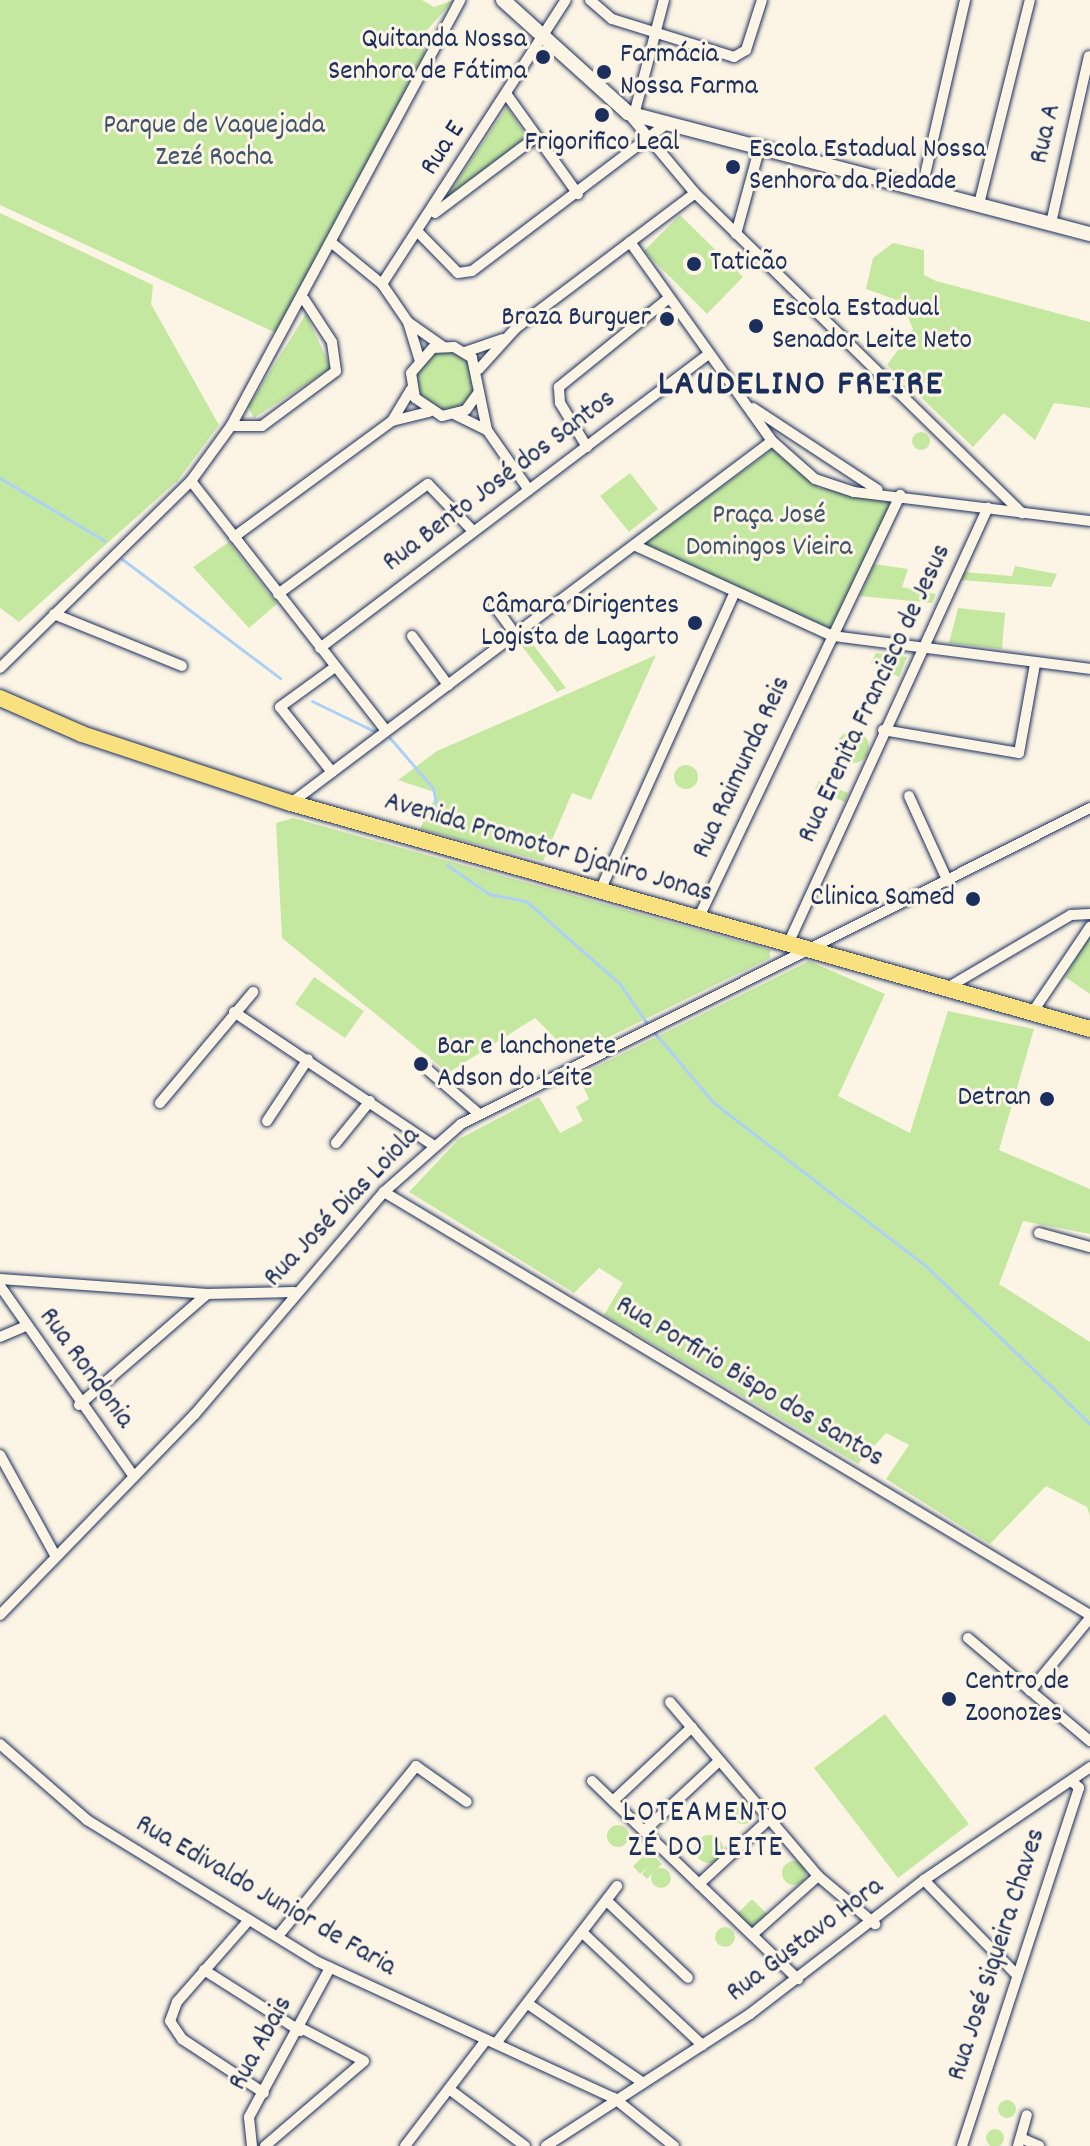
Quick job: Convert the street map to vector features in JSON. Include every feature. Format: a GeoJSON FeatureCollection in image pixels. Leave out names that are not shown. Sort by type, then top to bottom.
{"type":"FeatureCollection","features":[{"type":"Feature","properties":{"kind":"main road"},"geometry":{"type":"LineString","coordinates":[[503,0],[542,38],[631,114],[1090,234]]}},
{"type":"Feature","properties":{"kind":"main road","name":"Avenida Promotor Djaniro Jonas"},"geometry":{"type":"LineString","coordinates":[[0,698],[82,734],[291,803],[599,893],[1090,1029]]}},
{"type":"Feature","properties":{"kind":"street"},"geometry":{"type":"LineString","coordinates":[[0,668],[191,481],[231,426],[304,299],[460,0]]}},
{"type":"Feature","properties":{"kind":"street","name":"Rua E"},"geometry":{"type":"LineString","coordinates":[[382,284],[428,218],[566,0]]}},
{"type":"Feature","properties":{"kind":"street"},"geometry":{"type":"LineString","coordinates":[[590,0],[612,19],[734,57],[746,50],[762,0]]}},
{"type":"Feature","properties":{"kind":"street"},"geometry":{"type":"LineString","coordinates":[[664,0],[659,33],[631,114],[646,140],[736,234],[1022,513]]}},
{"type":"Feature","properties":{"kind":"street"},"geometry":{"type":"LineString","coordinates":[[922,188],[965,0]]}},
{"type":"Feature","properties":{"kind":"street"},"geometry":{"type":"LineString","coordinates":[[979,204],[1030,0]]}},
{"type":"Feature","properties":{"kind":"street","name":"Rua A"},"geometry":{"type":"LineString","coordinates":[[1051,223],[1089,56]]}},
{"type":"Feature","properties":{"kind":"street"},"geometry":{"type":"LineString","coordinates":[[507,95],[578,194]]}},
{"type":"Feature","properties":{"kind":"street"},"geometry":{"type":"LineString","coordinates":[[418,232],[465,273],[578,194],[665,125]]}},
{"type":"Feature","properties":{"kind":"street"},"geometry":{"type":"LineString","coordinates":[[428,218],[536,137]]}},
{"type":"Feature","properties":{"kind":"street"},"geometry":{"type":"LineString","coordinates":[[736,234],[760,146]]}},
{"type":"Feature","properties":{"kind":"street"},"geometry":{"type":"LineString","coordinates":[[479,369],[505,338],[695,193]]}},
{"type":"Feature","properties":{"kind":"street"},"geometry":{"type":"LineString","coordinates":[[630,242],[709,354],[753,408],[759,424],[772,441],[815,479],[896,495],[1090,521]]}},
{"type":"Feature","properties":{"kind":"street"},"geometry":{"type":"LineString","coordinates":[[332,243],[382,284],[408,322],[419,359],[411,389],[392,421]]}},
{"type":"Feature","properties":{"kind":"street"},"geometry":{"type":"LineString","coordinates":[[587,447],[560,403],[559,387],[669,298]]}},
{"type":"Feature","properties":{"kind":"street"},"geometry":{"type":"LineString","coordinates":[[231,426],[262,426],[336,371],[332,342],[304,299]]}},
{"type":"Feature","properties":{"kind":"street"},"geometry":{"type":"LineString","coordinates":[[408,322],[442,346],[465,352],[505,338]]}},
{"type":"Feature","properties":{"kind":"street"},"geometry":{"type":"LineString","coordinates":[[419,359],[442,346]]}},
{"type":"Feature","properties":{"kind":"street"},"geometry":{"type":"LineString","coordinates":[[465,352],[479,369],[479,392],[487,430],[529,490]]}},
{"type":"Feature","properties":{"kind":"street","name":"Rua Bento José dos Santos"},"geometry":{"type":"LineString","coordinates":[[320,648],[709,354]]}},
{"type":"Feature","properties":{"kind":"street"},"geometry":{"type":"LineString","coordinates":[[411,389],[429,412]]}},
{"type":"Feature","properties":{"kind":"street"},"geometry":{"type":"LineString","coordinates":[[456,415],[479,392]]}},
{"type":"Feature","properties":{"kind":"street"},"geometry":{"type":"LineString","coordinates":[[753,408],[769,414],[850,476],[896,495]]}},
{"type":"Feature","properties":{"kind":"street"},"geometry":{"type":"LineString","coordinates":[[234,537],[392,421],[429,412],[456,415],[487,430]]}},
{"type":"Feature","properties":{"kind":"street"},"geometry":{"type":"LineString","coordinates":[[759,424],[769,414]]}},
{"type":"Feature","properties":{"kind":"street"},"geometry":{"type":"LineString","coordinates":[[291,803],[772,441]]}},
{"type":"Feature","properties":{"kind":"street"},"geometry":{"type":"LineString","coordinates":[[191,481],[386,731]]}},
{"type":"Feature","properties":{"kind":"street"},"geometry":{"type":"LineString","coordinates":[[278,594],[428,484],[473,531]]}},
{"type":"Feature","properties":{"kind":"street"},"geometry":{"type":"LineString","coordinates":[[833,636],[896,495]]}},
{"type":"Feature","properties":{"kind":"street","name":"Rua Erenita Francisco de Jesus"},"geometry":{"type":"LineString","coordinates":[[788,944],[883,730],[988,508]]}},
{"type":"Feature","properties":{"kind":"street"},"geometry":{"type":"LineString","coordinates":[[636,546],[734,594],[833,636],[921,651],[1090,669]]}},
{"type":"Feature","properties":{"kind":"street"},"geometry":{"type":"LineString","coordinates":[[599,893],[734,594]]}},
{"type":"Feature","properties":{"kind":"street"},"geometry":{"type":"LineString","coordinates":[[494,605],[515,634]]}},
{"type":"Feature","properties":{"kind":"street"},"geometry":{"type":"LineString","coordinates":[[54,614],[182,666]]}},
{"type":"Feature","properties":{"kind":"street"},"geometry":{"type":"LineString","coordinates":[[412,636],[448,685]]}},
{"type":"Feature","properties":{"kind":"street","name":"Rua Raimunda Reis"},"geometry":{"type":"LineString","coordinates":[[698,919],[833,636]]}},
{"type":"Feature","properties":{"kind":"street"},"geometry":{"type":"LineString","coordinates":[[883,730],[1012,754],[1025,746],[1035,664]]}},
{"type":"Feature","properties":{"kind":"street"},"geometry":{"type":"LineString","coordinates":[[332,772],[280,707],[335,667]]}},
{"type":"Feature","properties":{"kind":"street"},"geometry":{"type":"LineString","coordinates":[[909,796],[948,882]]}},
{"type":"Feature","properties":{"kind":"street","name":"Rua José Dias Loiola"},"geometry":{"type":"LineString","coordinates":[[0,1615],[134,1477],[384,1192],[433,1145],[479,1114],[948,882],[1090,808]]}},
{"type":"Feature","properties":{"kind":"street"},"geometry":{"type":"LineString","coordinates":[[945,989],[1071,915],[1090,914]]}},
{"type":"Feature","properties":{"kind":"street"},"geometry":{"type":"LineString","coordinates":[[1032,1013],[1090,927]]}},
{"type":"Feature","properties":{"kind":"street"},"geometry":{"type":"LineString","coordinates":[[160,1103],[253,992]]}},
{"type":"Feature","properties":{"kind":"street"},"geometry":{"type":"LineString","coordinates":[[234,1012],[433,1145]]}},
{"type":"Feature","properties":{"kind":"street"},"geometry":{"type":"LineString","coordinates":[[267,1121],[308,1059]]}},
{"type":"Feature","properties":{"kind":"street"},"geometry":{"type":"LineString","coordinates":[[429,1071],[479,1114]]}},
{"type":"Feature","properties":{"kind":"street"},"geometry":{"type":"LineString","coordinates":[[336,1143],[370,1101]]}},
{"type":"Feature","properties":{"kind":"street","name":"Rua Porfirio Bispo dos Santos"},"geometry":{"type":"LineString","coordinates":[[384,1192],[1090,1617]]}},
{"type":"Feature","properties":{"kind":"street"},"geometry":{"type":"LineString","coordinates":[[1039,1233],[1090,1247]]}},
{"type":"Feature","properties":{"kind":"street"},"geometry":{"type":"LineString","coordinates":[[0,1279],[207,1294],[294,1292]]}},
{"type":"Feature","properties":{"kind":"street","name":"Rua Rondonia"},"geometry":{"type":"LineString","coordinates":[[0,1286],[23,1327],[134,1477]]}},
{"type":"Feature","properties":{"kind":"street"},"geometry":{"type":"LineString","coordinates":[[79,1405],[207,1294]]}},
{"type":"Feature","properties":{"kind":"street"},"geometry":{"type":"LineString","coordinates":[[0,1337],[23,1327]]}},
{"type":"Feature","properties":{"kind":"street"},"geometry":{"type":"LineString","coordinates":[[0,1455],[56,1557]]}},
{"type":"Feature","properties":{"kind":"street"},"geometry":{"type":"LineString","coordinates":[[1030,1691],[1090,1617]]}},
{"type":"Feature","properties":{"kind":"street"},"geometry":{"type":"LineString","coordinates":[[968,1638],[1090,1741]]}},
{"type":"Feature","properties":{"kind":"street"},"geometry":{"type":"LineString","coordinates":[[670,1702],[818,1876],[875,1924]]}},
{"type":"Feature","properties":{"kind":"street"},"geometry":{"type":"LineString","coordinates":[[613,1801],[692,1727]]}},
{"type":"Feature","properties":{"kind":"street","name":"Rua Edivaldo Junior de Faria"},"geometry":{"type":"LineString","coordinates":[[0,1744],[87,1820],[249,1920],[330,1968],[614,2098],[674,2146]]}},
{"type":"Feature","properties":{"kind":"street"},"geometry":{"type":"LineString","coordinates":[[644,1831],[719,1761]]}},
{"type":"Feature","properties":{"kind":"street"},"geometry":{"type":"LineString","coordinates":[[278,1936],[416,1766],[467,1802]]}},
{"type":"Feature","properties":{"kind":"street","name":"Rua Gustavo Hora"},"geometry":{"type":"LineString","coordinates":[[546,2146],[614,2098],[702,2045],[798,1979],[875,1924],[924,1880],[1073,1782],[1090,1767]]}},
{"type":"Feature","properties":{"kind":"street"},"geometry":{"type":"LineString","coordinates":[[592,1781],[798,1979]]}},
{"type":"Feature","properties":{"kind":"street","name":"Rua José Siqueira Chaves"},"geometry":{"type":"LineString","coordinates":[[962,2146],[1015,1973],[1079,1788],[1073,1782]]}},
{"type":"Feature","properties":{"kind":"street"},"geometry":{"type":"LineString","coordinates":[[699,1884],[768,1820]]}},
{"type":"Feature","properties":{"kind":"street"},"geometry":{"type":"LineString","coordinates":[[753,1934],[818,1876]]}},
{"type":"Feature","properties":{"kind":"street"},"geometry":{"type":"LineString","coordinates":[[924,1880],[1015,1973]]}},
{"type":"Feature","properties":{"kind":"street"},"geometry":{"type":"LineString","coordinates":[[405,2146],[449,2089],[492,2041],[531,2006],[585,1935],[617,1886]]}},
{"type":"Feature","properties":{"kind":"street"},"geometry":{"type":"LineString","coordinates":[[608,1902],[688,1978]]}},
{"type":"Feature","properties":{"kind":"street"},"geometry":{"type":"LineString","coordinates":[[249,1920],[171,2013],[173,2030],[264,2093]]}},
{"type":"Feature","properties":{"kind":"street"},"geometry":{"type":"LineString","coordinates":[[585,1935],[702,2045]]}},
{"type":"Feature","properties":{"kind":"street","name":"Rua Abais"},"geometry":{"type":"LineString","coordinates":[[252,2146],[248,2124],[330,1968]]}},
{"type":"Feature","properties":{"kind":"street"},"geometry":{"type":"LineString","coordinates":[[204,1970],[300,2030],[364,2061],[265,2146]]}},
{"type":"Feature","properties":{"kind":"street"},"geometry":{"type":"LineString","coordinates":[[531,2006],[642,2082]]}},
{"type":"Feature","properties":{"kind":"street"},"geometry":{"type":"LineString","coordinates":[[449,2089],[525,2146]]}},
{"type":"Feature","properties":{"kind":"street"},"geometry":{"type":"LineString","coordinates":[[1027,2115],[1020,2142],[1039,2146]]}},
{"type":"Feature","properties":{"kind":"street"},"geometry":{"type":"LineString","coordinates":[[650,2146],[661,2136]]}},
{"type":"Feature","properties":{"kind":"green space","name":"Parque de Vaquejada Zezé Rocha"},"geometry":{"type":"Polygon","coordinates":[[[0,0],[422,0],[434,7],[454,0],[427,30],[424,55],[276,333],[0,205],[0,0]]]}},
{"type":"Feature","properties":{"kind":"green space"},"geometry":{"type":"Polygon","coordinates":[[[507,107],[527,137],[446,198],[507,107]]]}},
{"type":"Feature","properties":{"kind":"green space"},"geometry":{"type":"Polygon","coordinates":[[[0,213],[153,285],[151,304],[219,425],[178,480],[19,622],[0,608],[0,213]]]}},
{"type":"Feature","properties":{"kind":"green space","name":"Taticão"},"geometry":{"type":"Polygon","coordinates":[[[680,215],[743,277],[707,314],[644,251],[680,215]]]}},
{"type":"Feature","properties":{"kind":"green space"},"geometry":{"type":"Polygon","coordinates":[[[893,243],[924,250],[924,275],[936,281],[1090,322],[1090,408],[1054,403],[1035,440],[1004,413],[973,447],[887,365],[913,329],[902,302],[866,289],[873,258],[893,243]]]}},
{"type":"Feature","properties":{"kind":"green space"},"geometry":{"type":"Polygon","coordinates":[[[306,314],[331,368],[254,418],[248,407],[306,314]]]}},
{"type":"Feature","properties":{"kind":"green space"},"geometry":{"type":"Polygon","coordinates":[[[446,351],[467,360],[476,381],[467,402],[446,411],[425,402],[416,381],[425,360],[446,351]]]}},
{"type":"Feature","properties":{"kind":"green space"},"geometry":{"type":"Polygon","coordinates":[[[921,432],[930,441],[921,450],[912,441],[921,432]]]}},
{"type":"Feature","properties":{"kind":"green space","name":"Praça José Domingos Vieira"},"geometry":{"type":"Polygon","coordinates":[[[774,448],[819,488],[896,496],[831,632],[644,544],[774,448]]]}},
{"type":"Feature","properties":{"kind":"green space"},"geometry":{"type":"Polygon","coordinates":[[[630,473],[658,509],[629,532],[600,496],[630,473]]]}},
{"type":"Feature","properties":{"kind":"green space"},"geometry":{"type":"Polygon","coordinates":[[[229,542],[277,604],[249,628],[193,567],[229,542]]]}},
{"type":"Feature","properties":{"kind":"green space"},"geometry":{"type":"Polygon","coordinates":[[[874,564],[908,569],[902,587],[936,594],[932,603],[860,596],[874,564]]]}},
{"type":"Feature","properties":{"kind":"green space"},"geometry":{"type":"Polygon","coordinates":[[[1015,566],[1057,574],[1051,587],[961,580],[964,572],[1012,576],[1015,566]]]}},
{"type":"Feature","properties":{"kind":"green space"},"geometry":{"type":"Polygon","coordinates":[[[958,608],[1005,613],[1002,649],[949,643],[958,608]]]}},
{"type":"Feature","properties":{"kind":"green space"},"geometry":{"type":"Polygon","coordinates":[[[529,639],[566,688],[557,692],[521,645],[529,639]]]}},
{"type":"Feature","properties":{"kind":"green space"},"geometry":{"type":"Polygon","coordinates":[[[876,653],[907,657],[899,677],[871,663],[876,653]]]}},
{"type":"Feature","properties":{"kind":"green space"},"geometry":{"type":"Polygon","coordinates":[[[656,655],[591,800],[572,793],[543,861],[420,829],[437,793],[398,780],[437,751],[656,655]]]}},
{"type":"Feature","properties":{"kind":"green space"},"geometry":{"type":"Polygon","coordinates":[[[853,731],[864,736],[869,747],[864,758],[853,763],[842,758],[837,747],[842,736],[853,731]]]}},
{"type":"Feature","properties":{"kind":"green space"},"geometry":{"type":"Polygon","coordinates":[[[686,765],[697,772],[698,777],[691,788],[686,789],[675,782],[674,777],[681,766],[686,765]]]}},
{"type":"Feature","properties":{"kind":"green space"},"geometry":{"type":"Polygon","coordinates":[[[819,781],[848,793],[845,802],[815,789],[819,781]]]}},
{"type":"Feature","properties":{"kind":"green space"},"geometry":{"type":"Polygon","coordinates":[[[293,818],[770,950],[770,958],[572,1055],[535,1018],[448,1073],[282,938],[276,823],[293,818]]]}},
{"type":"Feature","properties":{"kind":"green space"},"geometry":{"type":"Polygon","coordinates":[[[1090,934],[1090,994],[1065,977],[1090,934]]]}},
{"type":"Feature","properties":{"kind":"green space"},"geometry":{"type":"Polygon","coordinates":[[[809,961],[885,994],[838,1096],[910,1133],[948,1011],[1034,1029],[999,1150],[1090,1189],[1090,1234],[1023,1221],[999,1284],[1090,1342],[1090,1516],[1087,1507],[1046,1486],[990,1544],[886,1479],[909,1445],[886,1433],[858,1464],[604,1315],[623,1283],[599,1268],[574,1293],[409,1192],[459,1139],[539,1097],[560,1133],[583,1121],[576,1107],[589,1099],[578,1076],[809,961]]]}},
{"type":"Feature","properties":{"kind":"green space"},"geometry":{"type":"Polygon","coordinates":[[[314,977],[364,1011],[345,1038],[295,1004],[314,977]]]}},
{"type":"Feature","properties":{"kind":"green space"},"geometry":{"type":"Polygon","coordinates":[[[885,1714],[969,1824],[898,1878],[814,1768],[885,1714]]]}},
{"type":"Feature","properties":{"kind":"green space"},"geometry":{"type":"Polygon","coordinates":[[[743,1800],[752,1803],[755,1812],[752,1821],[743,1824],[734,1821],[731,1812],[734,1803],[743,1800]]]}},
{"type":"Feature","properties":{"kind":"green space"},"geometry":{"type":"Polygon","coordinates":[[[618,1825],[626,1828],[629,1836],[626,1844],[618,1847],[610,1844],[607,1836],[610,1828],[618,1825]]]}},
{"type":"Feature","properties":{"kind":"green space"},"geometry":{"type":"Polygon","coordinates":[[[709,1835],[719,1839],[723,1849],[719,1859],[709,1863],[699,1859],[695,1849],[699,1839],[709,1835]]]}},
{"type":"Feature","properties":{"kind":"green space"},"geometry":{"type":"Polygon","coordinates":[[[649,1851],[662,1864],[647,1879],[642,1874],[649,1866],[640,1874],[633,1866],[649,1851]]]}},
{"type":"Feature","properties":{"kind":"green space"},"geometry":{"type":"Polygon","coordinates":[[[794,1861],[802,1865],[806,1873],[802,1881],[794,1885],[786,1881],[782,1873],[786,1865],[794,1861]]]}},
{"type":"Feature","properties":{"kind":"green space"},"geometry":{"type":"Polygon","coordinates":[[[661,1868],[668,1871],[671,1878],[668,1885],[661,1888],[654,1885],[651,1878],[654,1871],[661,1868]]]}},
{"type":"Feature","properties":{"kind":"green space"},"geometry":{"type":"Polygon","coordinates":[[[752,1899],[767,1914],[752,1928],[737,1914],[752,1899]]]}},
{"type":"Feature","properties":{"kind":"green space"},"geometry":{"type":"Polygon","coordinates":[[[725,1927],[732,1930],[735,1937],[732,1944],[725,1947],[718,1944],[715,1937],[718,1930],[725,1927]]]}},
{"type":"Feature","properties":{"kind":"green space"},"geometry":{"type":"Polygon","coordinates":[[[1003,2100],[1011,2100],[1016,2109],[1014,2116],[1003,2118],[998,2113],[998,2105],[1003,2100]]]}},
{"type":"Feature","properties":{"kind":"green space"},"geometry":{"type":"Polygon","coordinates":[[[991,2129],[999,2129],[1004,2138],[1002,2145],[991,2147],[986,2142],[986,2134],[991,2129]]]}},
{"type":"Feature","properties":{"kind":"waterway"},"geometry":{"type":"LineString","coordinates":[[0,478],[105,541]]}},
{"type":"Feature","properties":{"kind":"waterway"},"geometry":{"type":"LineString","coordinates":[[122,559],[280,678]]}},
{"type":"Feature","properties":{"kind":"waterway"},"geometry":{"type":"LineString","coordinates":[[312,701],[374,731]]}},
{"type":"Feature","properties":{"kind":"waterway"},"geometry":{"type":"LineString","coordinates":[[390,738],[433,788],[440,820]]}},
{"type":"Feature","properties":{"kind":"waterway"},"geometry":{"type":"LineString","coordinates":[[447,865],[489,894],[526,901],[620,984],[648,1025]]}},
{"type":"Feature","properties":{"kind":"waterway"},"geometry":{"type":"LineString","coordinates":[[653,1031],[714,1103],[926,1266],[1090,1424]]}},
{"type":"Feature","properties":{"kind":"place","name":"Quitanda Nossa Senhora de Fátima"},"geometry":{"type":"Point","coordinates":[543,57]}},
{"type":"Feature","properties":{"kind":"place","name":"Farmácia Nossa Farma"},"geometry":{"type":"Point","coordinates":[604,72]}},
{"type":"Feature","properties":{"kind":"place","name":"Frigorifico Leal"},"geometry":{"type":"Point","coordinates":[602,115]}},
{"type":"Feature","properties":{"kind":"place","name":"Escola Estadual Nossa Senhora da Piedade"},"geometry":{"type":"Point","coordinates":[733,167]}},
{"type":"Feature","properties":{"kind":"place","name":"Taticão"},"geometry":{"type":"Point","coordinates":[694,264]}},
{"type":"Feature","properties":{"kind":"place","name":"Braza Burguer"},"geometry":{"type":"Point","coordinates":[667,319]}},
{"type":"Feature","properties":{"kind":"place","name":"Escola Estadual Senador Leite Neto"},"geometry":{"type":"Point","coordinates":[756,326]}},
{"type":"Feature","properties":{"kind":"place","name":"Câmara Dirigentes Logista de Lagarto"},"geometry":{"type":"Point","coordinates":[695,623]}},
{"type":"Feature","properties":{"kind":"place","name":"Clinica Samed"},"geometry":{"type":"Point","coordinates":[973,899]}},
{"type":"Feature","properties":{"kind":"place","name":"Bar e lanchonete Adson do Leite"},"geometry":{"type":"Point","coordinates":[421,1064]}},
{"type":"Feature","properties":{"kind":"place","name":"Detran"},"geometry":{"type":"Point","coordinates":[1047,1099]}},
{"type":"Feature","properties":{"kind":"place","name":"Centro de Zoonozes"},"geometry":{"type":"Point","coordinates":[949,1699]}},
{"type":"Feature","properties":{"kind":"district","name":"LAUDELINO FREIRE"},"geometry":{"type":"Point","coordinates":[801,387]}},
{"type":"Feature","properties":{"kind":"district","name":"LOTEAMENTO ZÉ DO LEITE"},"geometry":{"type":"Point","coordinates":[706,1832]}}]}
